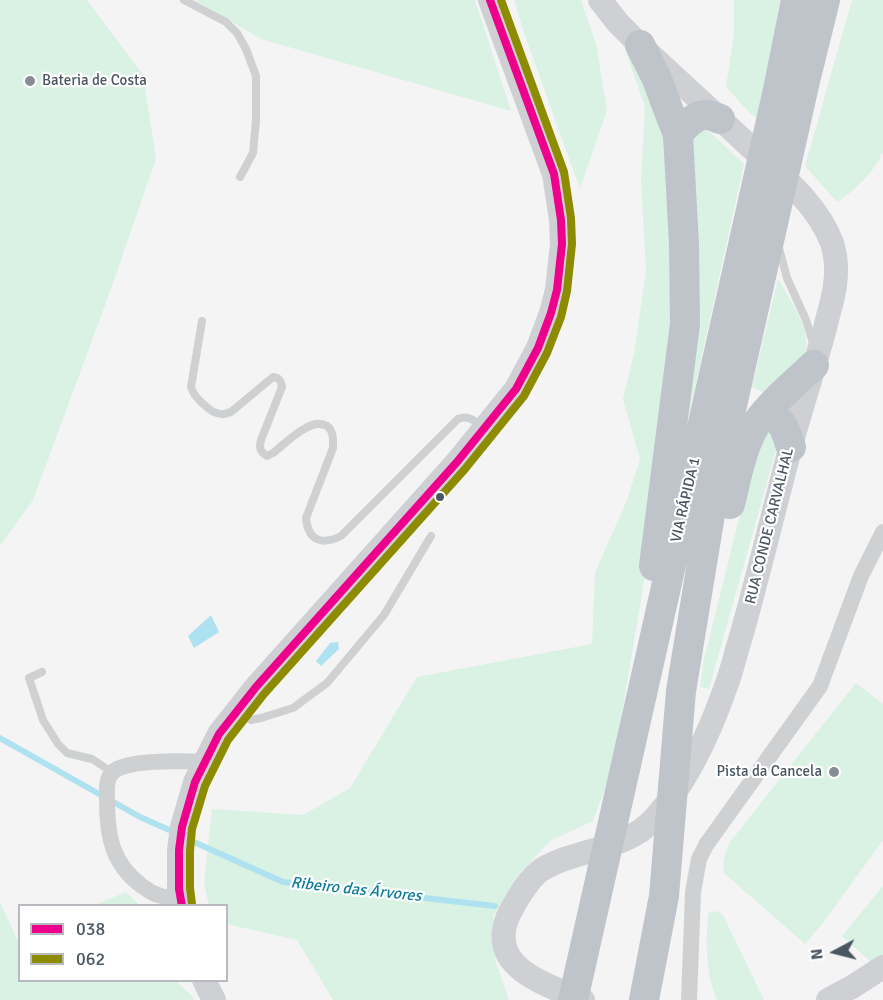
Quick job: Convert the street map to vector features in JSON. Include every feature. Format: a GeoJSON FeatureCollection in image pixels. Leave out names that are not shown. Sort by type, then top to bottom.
{"type":"FeatureCollection","features":[{"type":"Feature","properties":{"kind":"highway","name":"VIA RÁPIDA 1"},"geometry":{"type":"LineString","coordinates":[[573,1000],[778,90],[796,0]]}},
{"type":"Feature","properties":{"kind":"highway","name":"VIA RÁPIDA 1"},"geometry":{"type":"LineString","coordinates":[[644,1000],[664,896],[682,683],[717,472],[825,0]]}},
{"type":"Feature","properties":{"kind":"highway"},"geometry":{"type":"LineString","coordinates":[[640,45],[656,77],[678,135],[684,244],[685,324],[650,593],[641,699]]}},
{"type":"Feature","properties":{"kind":"highway"},"geometry":{"type":"LineString","coordinates":[[678,135],[685,126],[698,117],[706,115],[720,118]]}},
{"type":"Feature","properties":{"kind":"highway"},"geometry":{"type":"LineString","coordinates":[[682,683],[699,628],[743,452],[751,432],[762,417],[816,360]]}},
{"type":"Feature","properties":{"kind":"highway"},"geometry":{"type":"LineString","coordinates":[[762,417],[771,416],[777,419],[787,434],[791,447]]}},
{"type":"Feature","properties":{"kind":"main road"},"geometry":{"type":"LineString","coordinates":[[181,895],[179,850],[182,827],[191,795],[219,734],[256,687],[457,462],[516,389],[538,348],[551,313],[557,290],[562,244],[554,174],[490,0]]}},
{"type":"Feature","properties":{"kind":"main road","name":"RUA CONDE CARVALHAL"},"geometry":{"type":"LineString","coordinates":[[583,1000],[552,987],[516,967],[507,955],[503,934],[507,918],[528,882],[539,871],[559,861],[633,837],[647,827],[657,817],[683,780],[702,744],[726,687],[749,609],[836,281],[833,247],[819,216],[802,196],[640,45],[618,23],[600,0]]}},
{"type":"Feature","properties":{"kind":"main road"},"geometry":{"type":"LineString","coordinates":[[828,1000],[883,967]]}},
{"type":"Feature","properties":{"kind":"main road"},"geometry":{"type":"LineString","coordinates":[[205,982],[214,1000]]}},
{"type":"Feature","properties":{"kind":"street"},"geometry":{"type":"LineString","coordinates":[[689,1000],[693,892],[699,859],[706,845],[820,686],[861,576],[883,532]]}},
{"type":"Feature","properties":{"kind":"street"},"geometry":{"type":"LineString","coordinates":[[181,895],[158,895],[134,880],[123,868],[114,852],[108,831],[108,780],[112,772],[132,764],[205,762]]}},
{"type":"Feature","properties":{"kind":"lane"},"geometry":{"type":"LineString","coordinates":[[184,0],[226,22],[237,33],[256,76],[253,153],[240,177]]}},
{"type":"Feature","properties":{"kind":"lane"},"geometry":{"type":"LineString","coordinates":[[775,219],[780,257],[806,320],[816,360]]}},
{"type":"Feature","properties":{"kind":"lane"},"geometry":{"type":"LineString","coordinates":[[202,321],[191,387],[194,396],[214,412],[223,415],[231,412],[273,377],[278,378],[282,387],[259,447],[267,456],[305,427],[314,423],[324,424],[330,429],[334,438],[333,448],[306,518],[307,527],[312,536],[320,541],[331,541],[341,537],[458,420],[463,417],[470,418],[484,429]]}},
{"type":"Feature","properties":{"kind":"lane"},"geometry":{"type":"LineString","coordinates":[[238,710],[251,720],[261,718],[293,708],[327,684],[384,615],[431,536]]}},
{"type":"Feature","properties":{"kind":"lane"},"geometry":{"type":"LineString","coordinates":[[42,672],[29,678],[43,720],[58,744],[67,753],[92,759],[112,772]]}},
{"type":"Feature","properties":{"kind":"green space"},"geometry":{"type":"Polygon","coordinates":[[[0,0],[87,0],[143,75],[156,159],[33,500],[0,546],[0,0]]]}},
{"type":"Feature","properties":{"kind":"green space"},"geometry":{"type":"Polygon","coordinates":[[[195,0],[475,0],[511,111],[261,39],[195,0]]]}},
{"type":"Feature","properties":{"kind":"green space"},"geometry":{"type":"Polygon","coordinates":[[[514,0],[581,0],[596,44],[607,110],[580,189],[523,30],[514,0]]]}},
{"type":"Feature","properties":{"kind":"green space"},"geometry":{"type":"Polygon","coordinates":[[[734,0],[780,0],[759,120],[726,87],[734,33],[734,0]]]}},
{"type":"Feature","properties":{"kind":"green space"},"geometry":{"type":"Polygon","coordinates":[[[852,0],[883,0],[883,152],[875,167],[864,180],[837,202],[805,166],[852,0]]]}},
{"type":"Feature","properties":{"kind":"green space"},"geometry":{"type":"Polygon","coordinates":[[[619,32],[648,76],[665,141],[675,335],[647,564],[613,766],[593,821],[550,841],[518,875],[493,917],[495,960],[509,1000],[333,1000],[297,940],[228,924],[228,904],[209,904],[204,884],[212,809],[303,815],[350,788],[417,677],[592,644],[595,573],[627,500],[640,459],[623,399],[634,354],[646,271],[641,181],[645,107],[619,32]]]}},
{"type":"Feature","properties":{"kind":"green space"},"geometry":{"type":"Polygon","coordinates":[[[702,130],[710,132],[744,164],[685,432],[692,137],[702,130]]]}},
{"type":"Feature","properties":{"kind":"green space"},"geometry":{"type":"Polygon","coordinates":[[[778,279],[795,308],[807,342],[806,352],[801,361],[767,394],[752,387],[778,279]]]}},
{"type":"Feature","properties":{"kind":"green space"},"geometry":{"type":"Polygon","coordinates":[[[769,432],[778,443],[709,689],[700,687],[703,664],[749,478],[765,434],[769,432]]]}},
{"type":"Feature","properties":{"kind":"green space","name":"Pista da Cancela"},"geometry":{"type":"Polygon","coordinates":[[[856,683],[883,704],[883,840],[823,923],[805,944],[724,873],[724,857],[730,842],[856,683]]]}},
{"type":"Feature","properties":{"kind":"green space"},"geometry":{"type":"Polygon","coordinates":[[[883,886],[883,956],[872,963],[842,936],[883,886]]]}},
{"type":"Feature","properties":{"kind":"green space"},"geometry":{"type":"Polygon","coordinates":[[[126,892],[138,904],[97,904],[126,892]]]}},
{"type":"Feature","properties":{"kind":"green space"},"geometry":{"type":"Polygon","coordinates":[[[0,902],[18,938],[18,982],[177,982],[194,1000],[0,1000],[0,902]]]}},
{"type":"Feature","properties":{"kind":"green space"},"geometry":{"type":"Polygon","coordinates":[[[716,911],[723,915],[764,1000],[717,1000],[708,968],[707,947],[708,913],[716,911]]]}},
{"type":"Feature","properties":{"kind":"water"},"geometry":{"type":"Polygon","coordinates":[[[211,615],[219,632],[194,648],[188,636],[211,615]]]}},
{"type":"Feature","properties":{"kind":"water"},"geometry":{"type":"Polygon","coordinates":[[[338,642],[339,649],[321,666],[316,661],[330,643],[338,642]]]}},
{"type":"Feature","properties":{"kind":"waterway","name":"Ribeiro das Árvores"},"geometry":{"type":"LineString","coordinates":[[0,738],[140,817],[176,833]]}},
{"type":"Feature","properties":{"kind":"waterway","name":"Ribeiro das Árvores"},"geometry":{"type":"LineString","coordinates":[[185,838],[283,882],[495,906]]}},
{"type":"Feature","properties":{"kind":"transit line","name":"038"},"geometry":{"type":"LineString","coordinates":[[182,904],[179,889],[179,850],[182,827],[195,782],[219,734],[256,687],[457,462],[516,389],[538,348],[551,313],[557,290],[562,244],[554,174],[490,0]]}},
{"type":"Feature","properties":{"kind":"transit line","name":"062"},"geometry":{"type":"LineString","coordinates":[[192,904],[190,888],[192,829],[205,786],[228,740],[264,694],[465,469],[524,396],[547,353],[561,317],[567,291],[572,244],[571,218],[564,172],[501,0]]}},
{"type":"Feature","properties":{"kind":"place","name":"Bateria de Costa"},"geometry":{"type":"Point","coordinates":[30,81]}},
{"type":"Feature","properties":{"kind":"place","name":"Pista da Cancela"},"geometry":{"type":"Point","coordinates":[834,772]}}]}
